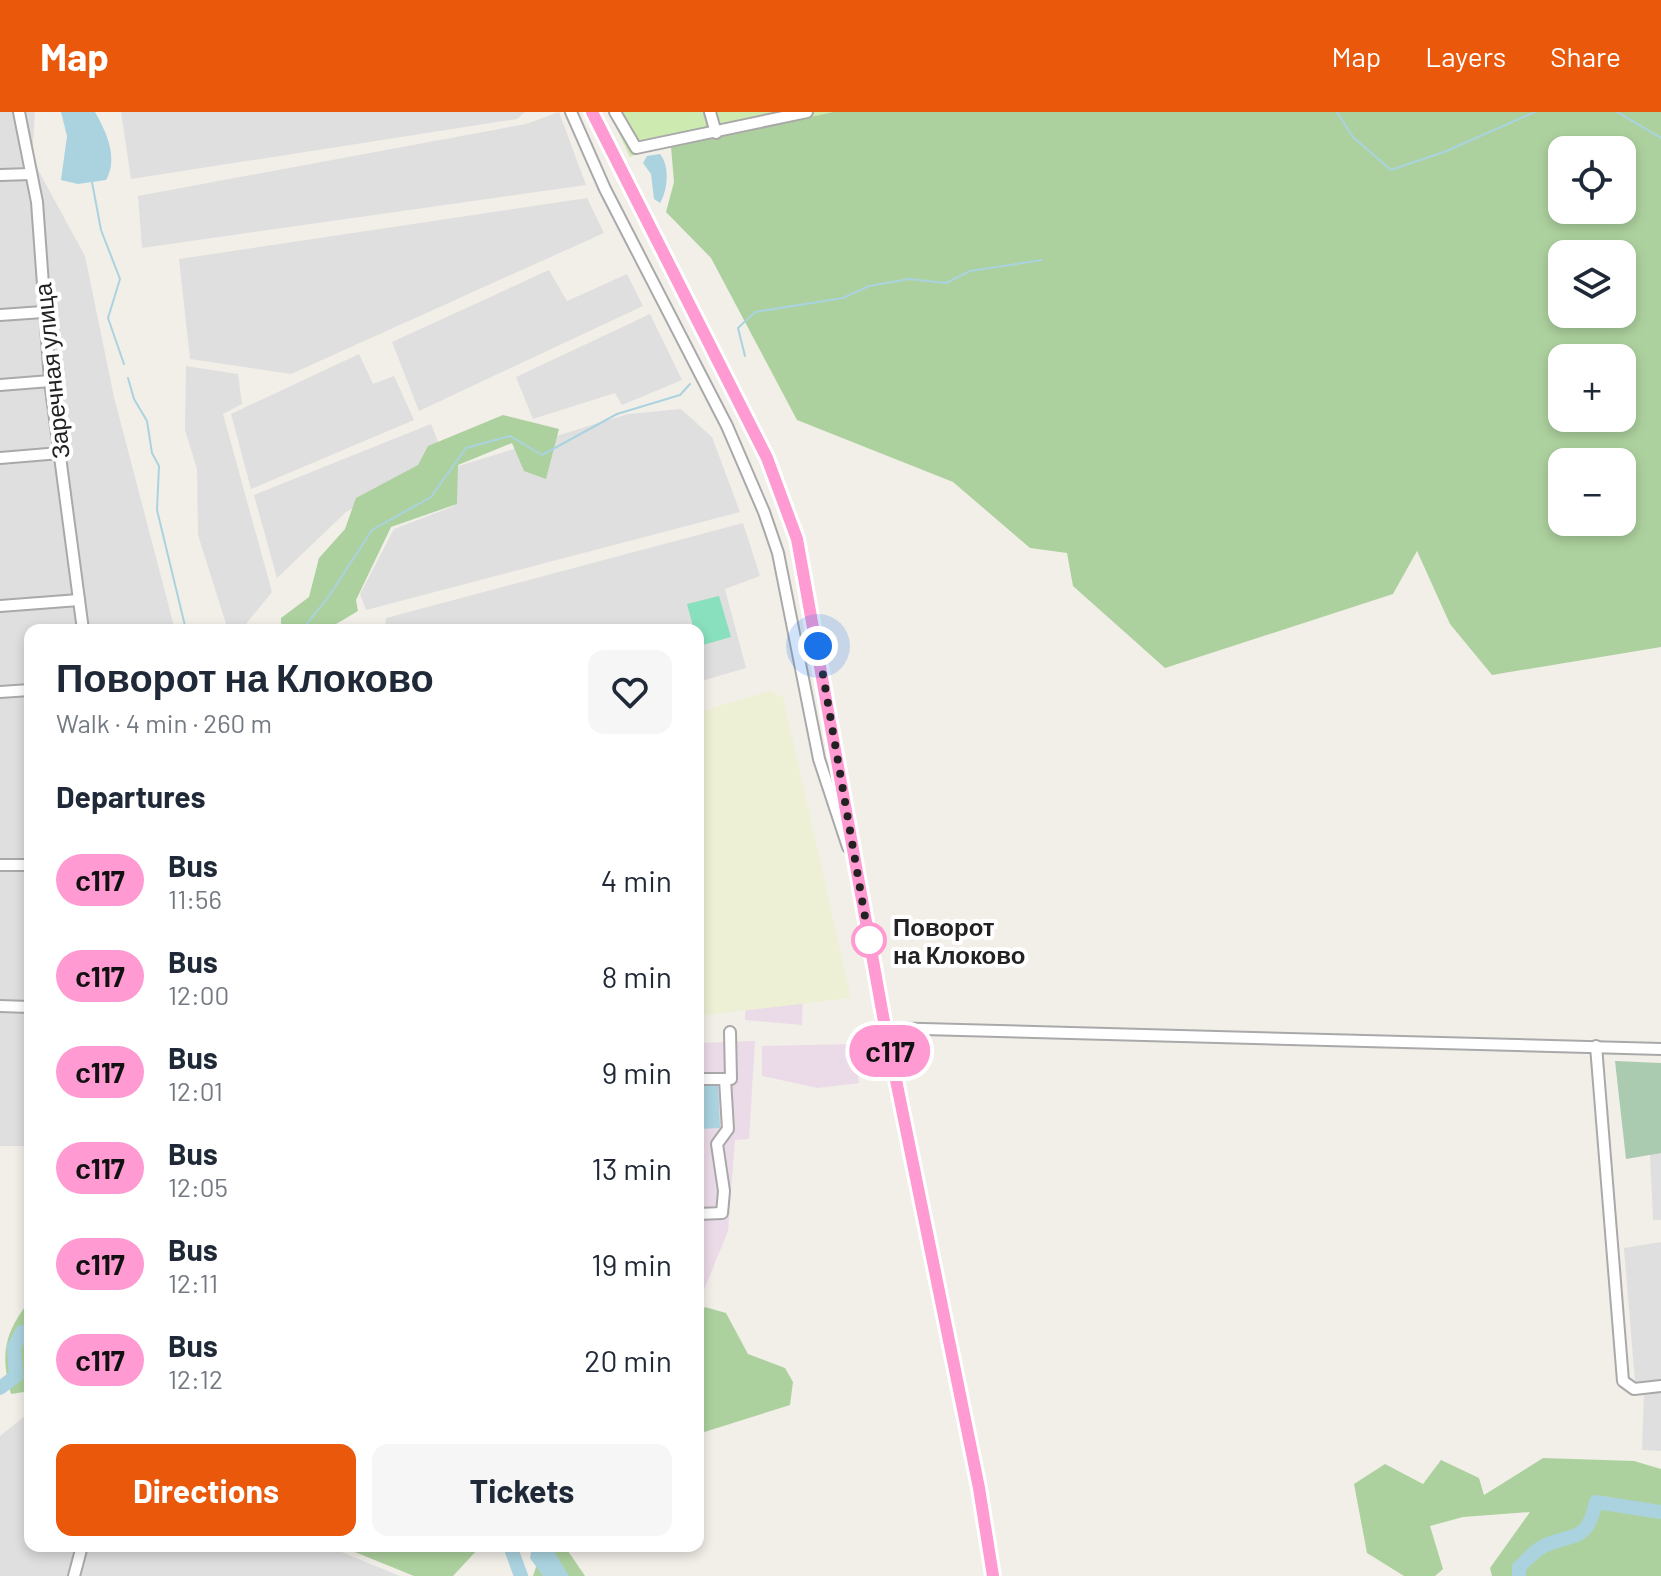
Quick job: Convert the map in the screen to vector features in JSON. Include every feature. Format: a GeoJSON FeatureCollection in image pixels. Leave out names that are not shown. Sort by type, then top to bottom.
{"type":"FeatureCollection","features":[{"type":"Feature","properties":{"kind":"main road"},"geometry":{"type":"LineString","coordinates":[[592,112],[746,415],[784,499],[808,588],[885,1028],[979,1488],[993,1576]]}},
{"type":"Feature","properties":{"kind":"street","name":"Заречная улица"},"geometry":{"type":"LineString","coordinates":[[19,112],[37,202],[50,381],[82,624]]}},
{"type":"Feature","properties":{"kind":"street"},"geometry":{"type":"LineString","coordinates":[[571,112],[605,189],[727,426],[764,512],[778,553],[819,759],[857,875]]}},
{"type":"Feature","properties":{"kind":"street"},"geometry":{"type":"LineString","coordinates":[[615,112],[636,148],[807,112]]}},
{"type":"Feature","properties":{"kind":"street"},"geometry":{"type":"LineString","coordinates":[[710,112],[716,133]]}},
{"type":"Feature","properties":{"kind":"street"},"geometry":{"type":"LineString","coordinates":[[0,175],[31,174]]}},
{"type":"Feature","properties":{"kind":"street"},"geometry":{"type":"LineString","coordinates":[[0,315],[43,312]]}},
{"type":"Feature","properties":{"kind":"street"},"geometry":{"type":"LineString","coordinates":[[0,385],[50,381]]}},
{"type":"Feature","properties":{"kind":"street"},"geometry":{"type":"LineString","coordinates":[[0,458],[60,453]]}},
{"type":"Feature","properties":{"kind":"street"},"geometry":{"type":"LineString","coordinates":[[0,606],[79,600]]}},
{"type":"Feature","properties":{"kind":"street"},"geometry":{"type":"LineString","coordinates":[[0,692],[24,690]]}},
{"type":"Feature","properties":{"kind":"street"},"geometry":{"type":"LineString","coordinates":[[0,865],[24,865]]}},
{"type":"Feature","properties":{"kind":"street"},"geometry":{"type":"LineString","coordinates":[[0,1006],[24,1007]]}},
{"type":"Feature","properties":{"kind":"street"},"geometry":{"type":"LineString","coordinates":[[885,1028],[1661,1049]]}},
{"type":"Feature","properties":{"kind":"street"},"geometry":{"type":"LineString","coordinates":[[704,1079],[731,1079],[730,1032]]}},
{"type":"Feature","properties":{"kind":"street"},"geometry":{"type":"LineString","coordinates":[[1596,1046],[1623,1381],[1634,1389],[1661,1386]]}},
{"type":"Feature","properties":{"kind":"street"},"geometry":{"type":"LineString","coordinates":[[704,1214],[722,1213],[724,1191],[717,1144],[728,1129],[725,1079]]}},
{"type":"Feature","properties":{"kind":"street"},"geometry":{"type":"LineString","coordinates":[[74,1576],[80,1552]]}},
{"type":"Feature","properties":{"kind":"shaded area"},"geometry":{"type":"Polygon","coordinates":[[[0,112],[35,112],[32,159],[85,256],[114,397],[173,624],[24,624],[24,1146],[0,1146],[0,112]]]}},
{"type":"Feature","properties":{"kind":"shaded area"},"geometry":{"type":"Polygon","coordinates":[[[121,112],[525,112],[517,119],[131,179],[121,112]]]}},
{"type":"Feature","properties":{"kind":"shaded area"},"geometry":{"type":"Polygon","coordinates":[[[559,112],[586,185],[142,248],[138,196],[526,124],[559,112]]]}},
{"type":"Feature","properties":{"kind":"shaded area"},"geometry":{"type":"Polygon","coordinates":[[[587,198],[604,233],[291,374],[190,359],[179,259],[587,198]]]}},
{"type":"Feature","properties":{"kind":"shaded area"},"geometry":{"type":"Polygon","coordinates":[[[549,270],[567,301],[627,274],[643,306],[419,411],[392,342],[549,270]]]}},
{"type":"Feature","properties":{"kind":"shaded area"},"geometry":{"type":"Polygon","coordinates":[[[650,314],[682,380],[622,405],[615,393],[533,419],[516,377],[650,314]]]}},
{"type":"Feature","properties":{"kind":"shaded area"},"geometry":{"type":"Polygon","coordinates":[[[359,354],[373,384],[394,376],[414,420],[251,489],[231,414],[359,354]]]}},
{"type":"Feature","properties":{"kind":"shaded area"},"geometry":{"type":"Polygon","coordinates":[[[186,366],[238,374],[242,404],[223,414],[272,592],[246,624],[226,624],[198,535],[197,469],[185,430],[186,366]]]}},
{"type":"Feature","properties":{"kind":"shaded area"},"geometry":{"type":"Polygon","coordinates":[[[681,409],[712,437],[740,512],[366,610],[360,594],[394,529],[454,506],[452,468],[628,414],[681,409]]]}},
{"type":"Feature","properties":{"kind":"shaded area"},"geometry":{"type":"Polygon","coordinates":[[[431,424],[444,457],[346,512],[277,578],[254,495],[431,424]]]}},
{"type":"Feature","properties":{"kind":"shaded area"},"geometry":{"type":"Polygon","coordinates":[[[743,523],[760,576],[725,589],[746,668],[704,680],[704,624],[385,624],[386,618],[743,523]]]}},
{"type":"Feature","properties":{"kind":"shaded area"},"geometry":{"type":"Polygon","coordinates":[[[803,988],[802,1025],[745,1020],[746,993],[803,988]]]}},
{"type":"Feature","properties":{"kind":"shaded area"},"geometry":{"type":"Polygon","coordinates":[[[755,1041],[749,1139],[735,1140],[728,1231],[704,1290],[704,1043],[755,1041]]]}},
{"type":"Feature","properties":{"kind":"shaded area"},"geometry":{"type":"Polygon","coordinates":[[[854,1044],[859,1083],[818,1088],[762,1076],[762,1046],[854,1044]]]}},
{"type":"Feature","properties":{"kind":"shaded area"},"geometry":{"type":"Polygon","coordinates":[[[1661,1152],[1661,1220],[1653,1220],[1650,1154],[1661,1152]]]}},
{"type":"Feature","properties":{"kind":"shaded area"},"geometry":{"type":"Polygon","coordinates":[[[1661,1242],[1661,1380],[1635,1382],[1624,1248],[1661,1242]]]}},
{"type":"Feature","properties":{"kind":"shaded area"},"geometry":{"type":"Polygon","coordinates":[[[1661,1390],[1661,1451],[1642,1450],[1644,1391],[1661,1390]]]}},
{"type":"Feature","properties":{"kind":"shaded area"},"geometry":{"type":"Polygon","coordinates":[[[24,1417],[24,1552],[342,1552],[400,1576],[0,1576],[0,1436],[24,1417]]]}},
{"type":"Feature","properties":{"kind":"green space"},"geometry":{"type":"Polygon","coordinates":[[[609,112],[833,112],[644,151],[630,157],[609,112]]]}},
{"type":"Feature","properties":{"kind":"green space"},"geometry":{"type":"Polygon","coordinates":[[[833,112],[1661,112],[1661,647],[1492,675],[1450,624],[1417,551],[1393,594],[1165,668],[1073,586],[1067,553],[1030,548],[953,482],[797,420],[711,258],[666,212],[674,182],[671,147],[833,112]]]}},
{"type":"Feature","properties":{"kind":"green space"},"geometry":{"type":"Polygon","coordinates":[[[503,415],[559,429],[546,479],[524,471],[512,443],[458,465],[457,504],[391,527],[356,600],[358,611],[336,624],[281,624],[281,618],[309,597],[319,558],[345,529],[356,498],[418,465],[428,446],[503,415]]]}},
{"type":"Feature","properties":{"kind":"green space"},"geometry":{"type":"Polygon","coordinates":[[[719,596],[731,637],[704,645],[704,624],[692,624],[687,604],[719,596]]]}},
{"type":"Feature","properties":{"kind":"green space"},"geometry":{"type":"Polygon","coordinates":[[[770,691],[783,697],[851,998],[704,1015],[704,710],[770,691]]]}},
{"type":"Feature","properties":{"kind":"green space"},"geometry":{"type":"Polygon","coordinates":[[[1615,1061],[1661,1063],[1661,1153],[1626,1159],[1615,1061]]]}},
{"type":"Feature","properties":{"kind":"green space"},"geometry":{"type":"Polygon","coordinates":[[[24,1309],[24,1392],[11,1394],[5,1355],[15,1323],[24,1309]]]}},
{"type":"Feature","properties":{"kind":"green space"},"geometry":{"type":"Polygon","coordinates":[[[704,1309],[726,1313],[748,1354],[785,1368],[793,1382],[790,1405],[704,1432],[704,1309]]]}},
{"type":"Feature","properties":{"kind":"green space"},"geometry":{"type":"Polygon","coordinates":[[[1543,1458],[1634,1461],[1661,1469],[1661,1576],[1492,1576],[1490,1568],[1530,1512],[1463,1517],[1430,1526],[1443,1569],[1435,1576],[1404,1576],[1367,1553],[1354,1484],[1385,1464],[1423,1484],[1441,1460],[1479,1478],[1484,1495],[1543,1458]]]}},
{"type":"Feature","properties":{"kind":"green space"},"geometry":{"type":"Polygon","coordinates":[[[355,1552],[475,1552],[453,1576],[414,1576],[355,1552]]]}},
{"type":"Feature","properties":{"kind":"green space"},"geometry":{"type":"Polygon","coordinates":[[[541,1552],[569,1552],[585,1576],[533,1576],[541,1552]]]}},
{"type":"Feature","properties":{"kind":"water"},"geometry":{"type":"Polygon","coordinates":[[[61,112],[95,112],[107,136],[111,154],[110,172],[106,180],[78,184],[61,180],[67,136],[61,112]]]}},
{"type":"Feature","properties":{"kind":"water"},"geometry":{"type":"Polygon","coordinates":[[[660,154],[667,178],[660,203],[654,199],[651,174],[643,163],[647,156],[660,154]]]}},
{"type":"Feature","properties":{"kind":"water"},"geometry":{"type":"Polygon","coordinates":[[[718,1085],[720,1128],[704,1129],[704,1086],[718,1085]]]}},
{"type":"Feature","properties":{"kind":"water"},"geometry":{"type":"Polygon","coordinates":[[[531,1552],[554,1552],[569,1576],[543,1576],[530,1558],[531,1552]]]}},
{"type":"Feature","properties":{"kind":"waterway"},"geometry":{"type":"LineString","coordinates":[[1337,112],[1353,137],[1391,170],[1444,152],[1535,112]]}},
{"type":"Feature","properties":{"kind":"waterway"},"geometry":{"type":"LineString","coordinates":[[1617,112],[1661,138]]}},
{"type":"Feature","properties":{"kind":"waterway"},"geometry":{"type":"LineString","coordinates":[[92,182],[101,230],[120,279],[108,318],[124,364]]}},
{"type":"Feature","properties":{"kind":"waterway"},"geometry":{"type":"LineString","coordinates":[[745,356],[738,328],[755,312],[843,298],[869,286],[909,279],[946,283],[970,271],[1042,260]]}},
{"type":"Feature","properties":{"kind":"waterway"},"geometry":{"type":"LineString","coordinates":[[128,378],[134,399],[147,421],[152,453],[159,466],[157,510],[185,624]]}},
{"type":"Feature","properties":{"kind":"waterway"},"geometry":{"type":"LineString","coordinates":[[307,624],[372,530],[431,497],[466,448],[510,436],[542,455],[617,414],[680,395],[690,384]]}},
{"type":"Feature","properties":{"kind":"waterway"},"geometry":{"type":"LineString","coordinates":[[0,1388],[16,1376],[14,1347],[24,1332]]}},
{"type":"Feature","properties":{"kind":"waterway"},"geometry":{"type":"LineString","coordinates":[[1519,1576],[1519,1567],[1537,1550],[1584,1530],[1596,1502],[1661,1512]]}},
{"type":"Feature","properties":{"kind":"waterway"},"geometry":{"type":"LineString","coordinates":[[512,1552],[521,1576]]}},
{"type":"Feature","properties":{"kind":"bus line","name":"с117"},"geometry":{"type":"LineString","coordinates":[[592,112],[767,458],[797,539],[883,1016],[979,1488],[993,1576]]}},
{"type":"Feature","properties":{"kind":"place","name":"Поворот на Клоково"},"geometry":{"type":"Point","coordinates":[869,940]}},
{"type":"Feature","properties":{"kind":"route"},"geometry":{"type":"LineString","coordinates":[[818,646],[869,940]]}}]}
